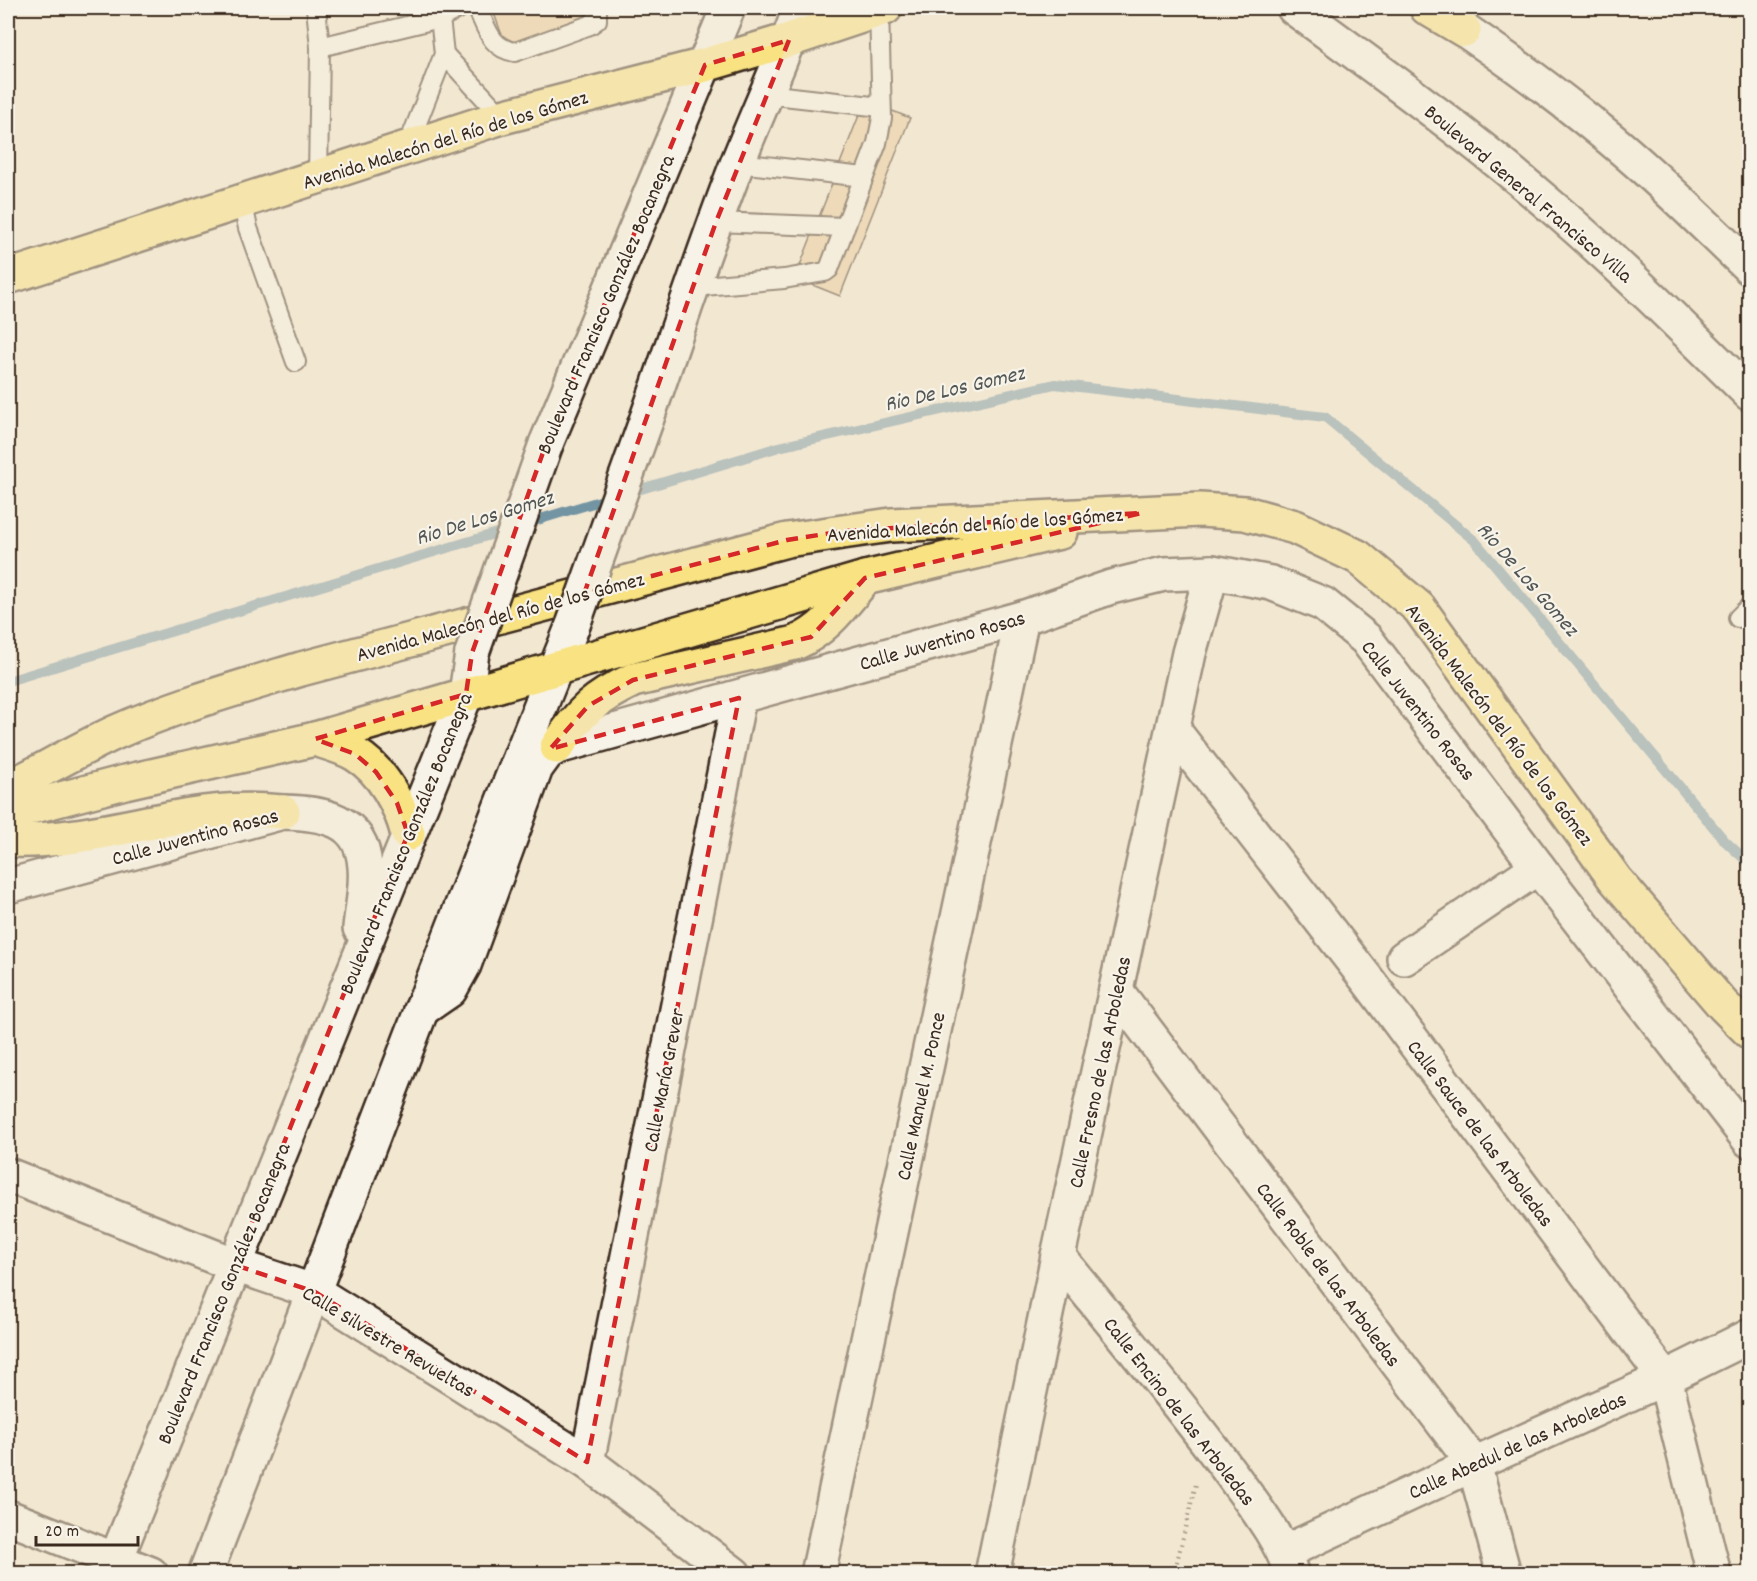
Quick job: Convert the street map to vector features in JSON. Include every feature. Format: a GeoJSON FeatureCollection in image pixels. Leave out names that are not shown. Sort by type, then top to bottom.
{"type":"FeatureCollection","features":[{"type":"Feature","properties":{"kind":"main road","name":"Avenida Malecón del Río de los Gómez"},"geometry":{"type":"LineString","coordinates":[[8,277],[502,117],[705,65],[789,40],[882,8]]}},
{"type":"Feature","properties":{"kind":"main road"},"geometry":{"type":"LineString","coordinates":[[1427,8],[1464,30]]}},
{"type":"Feature","properties":{"kind":"main road","name":"Avenida Malecón del Río de los Gómez"},"geometry":{"type":"LineString","coordinates":[[8,788],[113,734],[169,711],[239,687],[787,540],[891,525],[1200,510],[1245,513],[1295,528],[1358,557],[1419,608],[1615,879],[1749,1032]]}},
{"type":"Feature","properties":{"kind":"main road"},"geometry":{"type":"LineString","coordinates":[[8,813],[125,782],[315,739],[866,578],[1142,513]]}},
{"type":"Feature","properties":{"kind":"main road"},"geometry":{"type":"LineString","coordinates":[[557,747],[571,725],[588,706],[633,680],[795,643],[811,637],[825,625],[866,578]]}},
{"type":"Feature","properties":{"kind":"main road"},"geometry":{"type":"LineString","coordinates":[[315,739],[355,754],[376,772],[397,803],[408,834]]}},
{"type":"Feature","properties":{"kind":"main road"},"geometry":{"type":"LineString","coordinates":[[8,840],[37,842],[222,811],[252,809],[283,812]]}},
{"type":"Feature","properties":{"kind":"street","name":"Boulevard Francisco González Bocanegra"},"geometry":{"type":"LineString","coordinates":[[112,1567],[466,694],[472,653],[546,444],[728,8]]}},
{"type":"Feature","properties":{"kind":"street"},"geometry":{"type":"LineString","coordinates":[[205,1574],[315,1292],[420,1010],[573,625],[692,287],[738,162],[800,8]]}},
{"type":"Feature","properties":{"kind":"street","name":"Boulevard General Francisco Villa"},"geometry":{"type":"LineString","coordinates":[[1294,8],[1452,125],[1551,206],[1651,297],[1749,394]]}},
{"type":"Feature","properties":{"kind":"street"},"geometry":{"type":"LineString","coordinates":[[1432,8],[1541,83],[1599,129],[1749,268]]}},
{"type":"Feature","properties":{"kind":"street","name":"Calle Juventino Rosas"},"geometry":{"type":"LineString","coordinates":[[557,747],[1022,618],[1111,587],[1164,574],[1212,572],[1271,583],[1323,604],[1366,639],[1749,1141]]}},
{"type":"Feature","properties":{"kind":"street","name":"Calle Fresno de las Arboledas"},"geometry":{"type":"LineString","coordinates":[[992,1574],[1058,1256],[1189,653],[1212,572]]}},
{"type":"Feature","properties":{"kind":"street","name":"Calle Manuel M. Ponce"},"geometry":{"type":"LineString","coordinates":[[818,1574],[1022,618]]}},
{"type":"Feature","properties":{"kind":"street","name":"Calle María Grever"},"geometry":{"type":"LineString","coordinates":[[587,1462],[739,698]]}},
{"type":"Feature","properties":{"kind":"street","name":"Calle Sauce de las Arboledas"},"geometry":{"type":"LineString","coordinates":[[1173,730],[1369,982],[1665,1378],[1714,1574]]}},
{"type":"Feature","properties":{"kind":"street"},"geometry":{"type":"LineString","coordinates":[[420,1010],[450,990],[464,965],[536,768],[547,753],[557,747]]}},
{"type":"Feature","properties":{"kind":"street","name":"Calle Juventino Rosas"},"geometry":{"type":"LineString","coordinates":[[8,886],[283,812],[313,813],[340,821],[359,840],[365,867],[357,965]]}},
{"type":"Feature","properties":{"kind":"street"},"geometry":{"type":"LineString","coordinates":[[1404,958],[1538,867]]}},
{"type":"Feature","properties":{"kind":"street","name":"Calle Roble de las Arboledas"},"geometry":{"type":"LineString","coordinates":[[1117,992],[1474,1464],[1504,1574]]}},
{"type":"Feature","properties":{"kind":"street","name":"Calle Silvestre Revueltas"},"geometry":{"type":"LineString","coordinates":[[8,1175],[235,1265],[315,1292],[587,1462],[734,1574]]}},
{"type":"Feature","properties":{"kind":"street","name":"Calle Encino de las Arboledas"},"geometry":{"type":"LineString","coordinates":[[1058,1256],[1207,1441],[1266,1522],[1288,1563]]}},
{"type":"Feature","properties":{"kind":"street","name":"Calle Abedul de las Arboledas"},"geometry":{"type":"LineString","coordinates":[[1288,1563],[1474,1464],[1665,1378],[1749,1336]]}},
{"type":"Feature","properties":{"kind":"street"},"geometry":{"type":"LineString","coordinates":[[8,1517],[112,1567],[151,1574]]}},
{"type":"Feature","properties":{"kind":"lane"},"geometry":{"type":"LineString","coordinates":[[316,8],[320,47],[318,177]]}},
{"type":"Feature","properties":{"kind":"lane"},"geometry":{"type":"LineString","coordinates":[[320,47],[460,8]]}},
{"type":"Feature","properties":{"kind":"lane"},"geometry":{"type":"LineString","coordinates":[[477,8],[494,43],[504,51],[515,52],[590,25],[597,20],[597,11]]}},
{"type":"Feature","properties":{"kind":"lane"},"geometry":{"type":"LineString","coordinates":[[692,287],[784,279],[825,272],[829,269],[877,142],[882,118],[882,8]]}},
{"type":"Feature","properties":{"kind":"lane"},"geometry":{"type":"LineString","coordinates":[[407,148],[444,54],[440,13]]}},
{"type":"Feature","properties":{"kind":"lane"},"geometry":{"type":"LineString","coordinates":[[444,54],[502,117]]}},
{"type":"Feature","properties":{"kind":"lane"},"geometry":{"type":"LineString","coordinates":[[766,94],[881,107]]}},
{"type":"Feature","properties":{"kind":"lane"},"geometry":{"type":"LineString","coordinates":[[738,162],[864,177]]}},
{"type":"Feature","properties":{"kind":"lane"},"geometry":{"type":"LineString","coordinates":[[242,201],[248,228],[296,362]]}},
{"type":"Feature","properties":{"kind":"lane"},"geometry":{"type":"LineString","coordinates":[[716,222],[845,227]]}},
{"type":"Feature","properties":{"kind":"path"},"geometry":{"type":"LineString","coordinates":[[1174,1574],[1207,1441]]}},
{"type":"Feature","properties":{"kind":"highlighted area"},"geometry":{"type":"Polygon","coordinates":[[[789,40],[716,222],[584,594],[787,540],[844,531],[1142,513],[865,578],[811,637],[633,680],[588,706],[550,749],[739,698],[587,1462],[315,1292],[235,1265],[408,834],[397,803],[376,772],[355,754],[315,739],[466,694],[472,653],[546,444],[705,65],[789,40]]]}},
{"type":"Feature","properties":{"kind":"building"},"geometry":{"type":"Polygon","coordinates":[[[492,8],[606,8],[506,46],[492,8]]]}},
{"type":"Feature","properties":{"kind":"building"},"geometry":{"type":"Polygon","coordinates":[[[865,100],[910,118],[840,296],[795,278],[865,100]]]}},
{"type":"Feature","properties":{"kind":"waterway","name":"Rio De Los Gomez"},"geometry":{"type":"LineString","coordinates":[[628,493],[779,447],[1055,384],[1325,417],[1475,541],[1725,841],[1750,864]]}},
{"type":"Feature","properties":{"kind":"waterway","name":"Rio De Los Gomez"},"geometry":{"type":"LineString","coordinates":[[524,524],[613,497]]}},
{"type":"Feature","properties":{"kind":"waterway","name":"Rio De Los Gomez"},"geometry":{"type":"LineString","coordinates":[[8,681],[510,529]]}}]}
